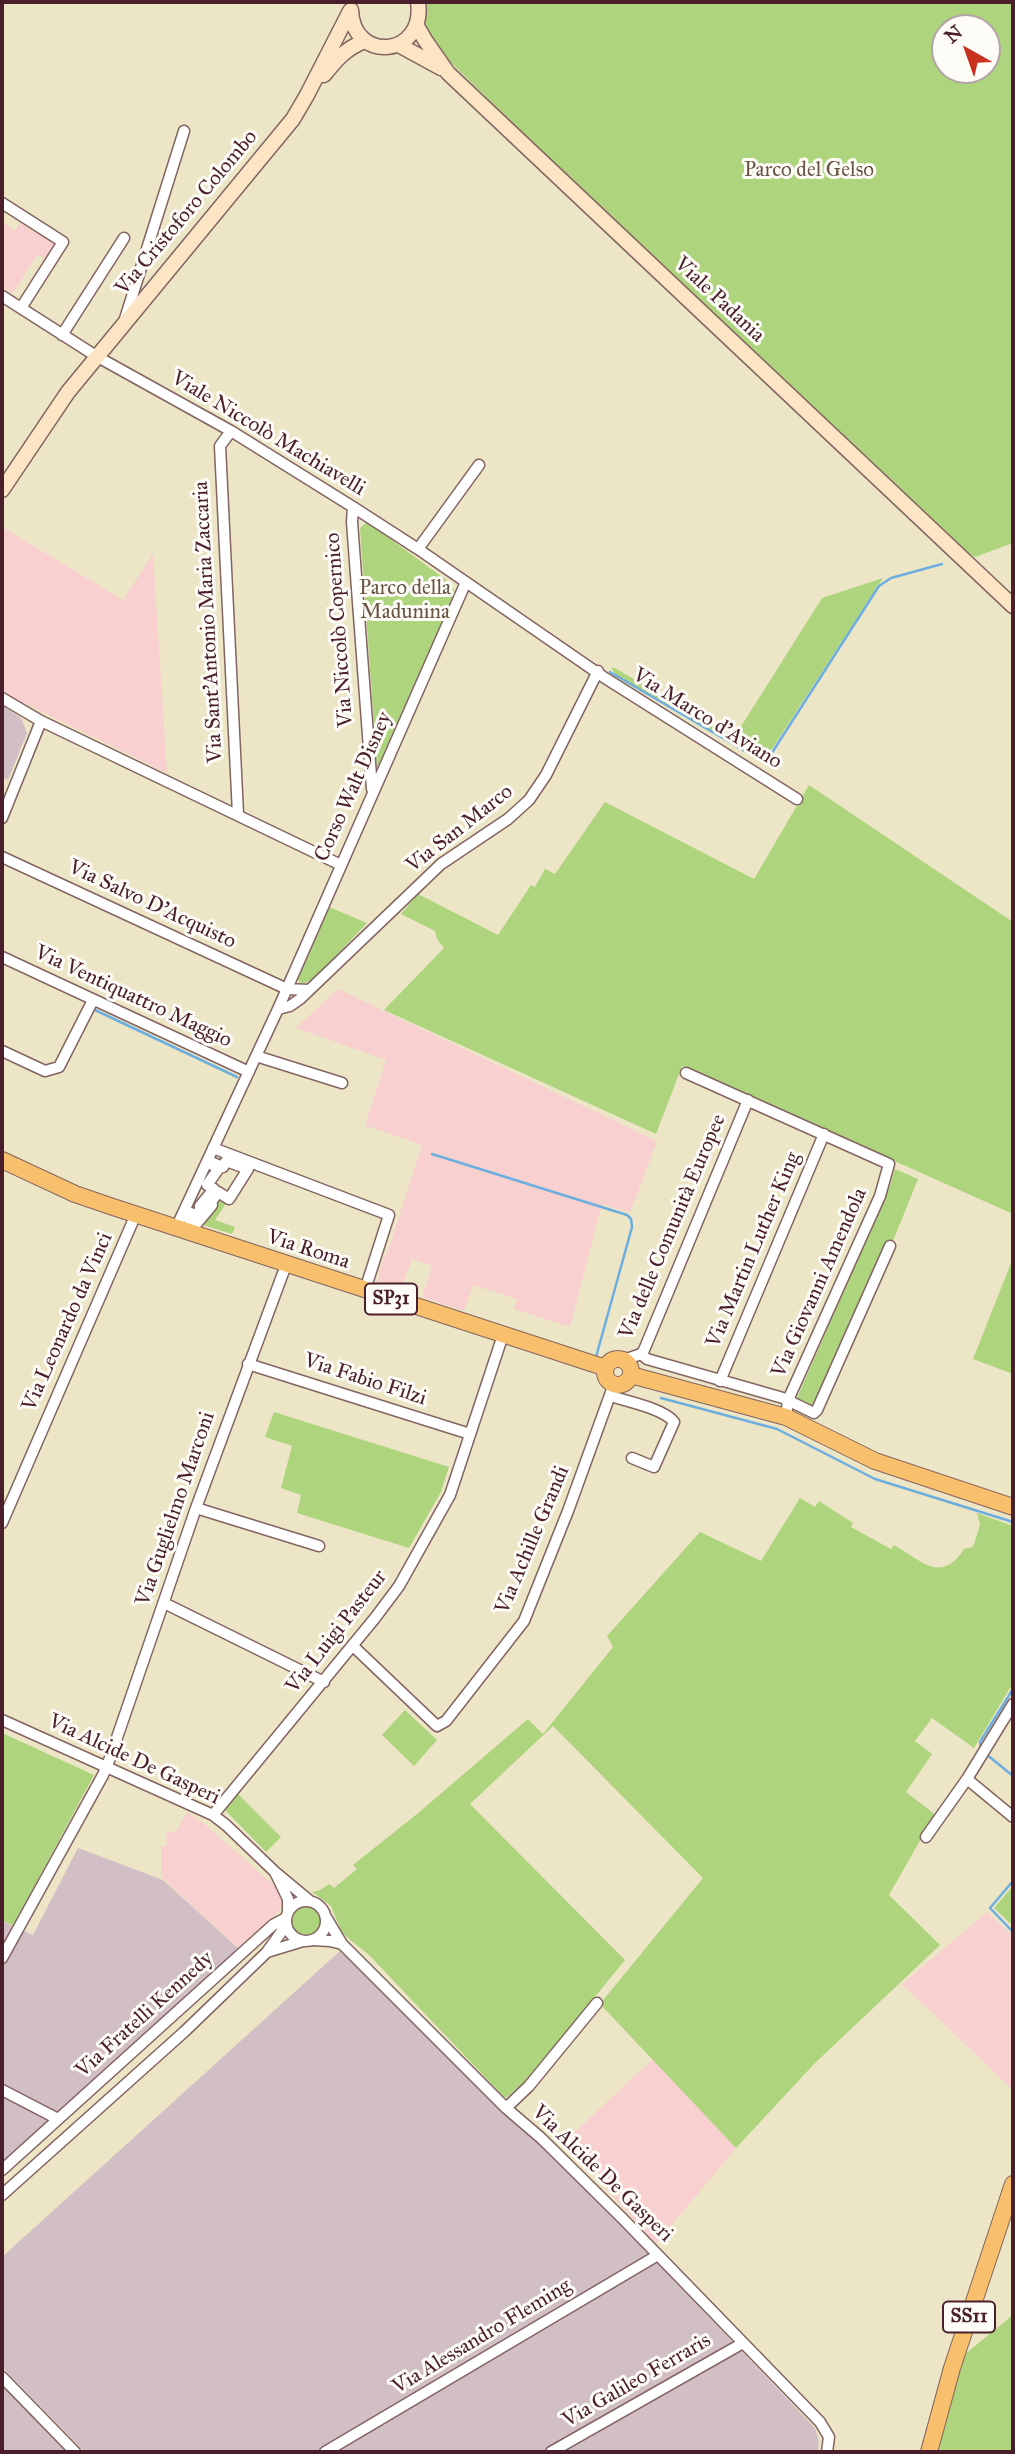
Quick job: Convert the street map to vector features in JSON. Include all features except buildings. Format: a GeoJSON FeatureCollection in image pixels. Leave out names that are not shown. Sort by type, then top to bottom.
{"type":"FeatureCollection","features":[{"type":"Feature","properties":{"kind":"main road","name":"Via Roma"},"geometry":{"type":"LineString","coordinates":[[2,1160],[75,1194],[606,1368]]}},
{"type":"Feature","properties":{"kind":"main road"},"geometry":{"type":"LineString","coordinates":[[627,1367],[626,1382],[612,1390],[606,1368],[615,1359],[627,1367],[787,1409],[816,1432],[843,1447],[896,1469],[1013,1507]]}},
{"type":"Feature","properties":{"kind":"main road","name":"SS11"},"geometry":{"type":"LineString","coordinates":[[929,2452],[952,2368],[1013,2185]]}},
{"type":"Feature","properties":{"kind":"street"},"geometry":{"type":"LineString","coordinates":[[351,7],[352,23],[357,33],[365,41],[387,47],[406,40],[417,26],[418,2]]}},
{"type":"Feature","properties":{"kind":"street","name":"Via Cristoforo Colombo"},"geometry":{"type":"LineString","coordinates":[[2,490],[68,392],[96,356],[293,119],[351,7]]}},
{"type":"Feature","properties":{"kind":"street","name":"Viale Padania"},"geometry":{"type":"LineString","coordinates":[[417,26],[448,73],[1013,606]]}},
{"type":"Feature","properties":{"kind":"street","name":"Via Cristoforo Colombo"},"geometry":{"type":"LineString","coordinates":[[307,95],[341,54],[351,46],[365,41]]}},
{"type":"Feature","properties":{"kind":"street","name":"Viale Padania"},"geometry":{"type":"LineString","coordinates":[[398,45],[448,73]]}},
{"type":"Feature","properties":{"kind":"street"},"geometry":{"type":"LineString","coordinates":[[123,323],[184,131]]}},
{"type":"Feature","properties":{"kind":"street"},"geometry":{"type":"LineString","coordinates":[[2,204],[63,242],[21,308]]}},
{"type":"Feature","properties":{"kind":"street"},"geometry":{"type":"LineString","coordinates":[[62,335],[124,238]]}},
{"type":"Feature","properties":{"kind":"street","name":"Viale Niccolò Machiavelli"},"geometry":{"type":"LineString","coordinates":[[2,296],[96,356],[231,431],[354,507],[598,670]]}},
{"type":"Feature","properties":{"kind":"street","name":"Via Sant'Antonio Maria Zaccaria"},"geometry":{"type":"LineString","coordinates":[[231,431],[220,446],[238,814]]}},
{"type":"Feature","properties":{"kind":"street"},"geometry":{"type":"LineString","coordinates":[[418,549],[479,465]]}},
{"type":"Feature","properties":{"kind":"street","name":"Via Niccolò Copernico"},"geometry":{"type":"LineString","coordinates":[[354,507],[352,522],[372,792]]}},
{"type":"Feature","properties":{"kind":"street","name":"Corso Walt Disney"},"geometry":{"type":"LineString","coordinates":[[278,1009],[466,582]]}},
{"type":"Feature","properties":{"kind":"street","name":"Via Marco d'Aviano"},"geometry":{"type":"LineString","coordinates":[[598,670],[606,678],[797,799]]}},
{"type":"Feature","properties":{"kind":"street","name":"Via San Marco"},"geometry":{"type":"LineString","coordinates":[[278,1009],[290,1006],[309,990],[441,864],[508,819],[529,800],[546,775],[598,670]]}},
{"type":"Feature","properties":{"kind":"street"},"geometry":{"type":"LineString","coordinates":[[2,698],[41,721],[341,865]]}},
{"type":"Feature","properties":{"kind":"street"},"geometry":{"type":"LineString","coordinates":[[2,818],[41,721]]}},
{"type":"Feature","properties":{"kind":"street","name":"Via Salvo D'Acquisto"},"geometry":{"type":"LineString","coordinates":[[2,857],[286,989]]}},
{"type":"Feature","properties":{"kind":"street","name":"Via Ventiquattro Maggio"},"geometry":{"type":"LineString","coordinates":[[2,957],[249,1072]]}},
{"type":"Feature","properties":{"kind":"street"},"geometry":{"type":"LineString","coordinates":[[286,989],[309,990]]}},
{"type":"Feature","properties":{"kind":"street"},"geometry":{"type":"LineString","coordinates":[[2,1051],[45,1072],[59,1067],[93,1000]]}},
{"type":"Feature","properties":{"kind":"street"},"geometry":{"type":"LineString","coordinates":[[176,1227],[278,1009]]}},
{"type":"Feature","properties":{"kind":"street"},"geometry":{"type":"LineString","coordinates":[[256,1056],[342,1083]]}},
{"type":"Feature","properties":{"kind":"street"},"geometry":{"type":"LineString","coordinates":[[686,1073],[824,1135]]}},
{"type":"Feature","properties":{"kind":"street","name":"Via delle Comunità Europee"},"geometry":{"type":"LineString","coordinates":[[627,1367],[641,1354],[748,1100]]}},
{"type":"Feature","properties":{"kind":"street","name":"Via Giovanni Amendola"},"geometry":{"type":"LineString","coordinates":[[787,1409],[880,1196],[889,1164],[824,1135]]}},
{"type":"Feature","properties":{"kind":"street","name":"Via Martin Luther King"},"geometry":{"type":"LineString","coordinates":[[720,1381],[824,1135]]}},
{"type":"Feature","properties":{"kind":"street"},"geometry":{"type":"LineString","coordinates":[[212,1148],[389,1215],[365,1290]]}},
{"type":"Feature","properties":{"kind":"street"},"geometry":{"type":"LineString","coordinates":[[226,1161],[248,1168],[229,1199],[218,1192],[208,1211],[206,1210],[197,1223],[190,1221],[190,1212],[197,1214],[214,1189],[207,1185],[219,1168],[210,1164],[211,1162],[223,1167],[226,1161]]}},
{"type":"Feature","properties":{"kind":"street","name":"Via Leonardo da Vinci"},"geometry":{"type":"LineString","coordinates":[[2,1522],[136,1214]]}},
{"type":"Feature","properties":{"kind":"street"},"geometry":{"type":"LineString","coordinates":[[641,1354],[647,1359],[720,1381],[787,1409],[814,1413],[890,1247]]}},
{"type":"Feature","properties":{"kind":"street","name":"Via Guglielmo Marconi"},"geometry":{"type":"LineString","coordinates":[[2,1958],[106,1767],[196,1507],[286,1265]]}},
{"type":"Feature","properties":{"kind":"street","name":"Via Luigi Pasteur"},"geometry":{"type":"LineString","coordinates":[[213,1815],[394,1594],[450,1495],[503,1335]]}},
{"type":"Feature","properties":{"kind":"street","name":"Via Fabio Filzi"},"geometry":{"type":"LineString","coordinates":[[248,1364],[470,1434]]}},
{"type":"Feature","properties":{"kind":"street"},"geometry":{"type":"LineString","coordinates":[[612,1390],[670,1417],[674,1422],[654,1467],[632,1458]]}},
{"type":"Feature","properties":{"kind":"street","name":"Via Achille Grandi"},"geometry":{"type":"LineString","coordinates":[[353,1646],[437,1726],[446,1721],[524,1621],[612,1390]]}},
{"type":"Feature","properties":{"kind":"street"},"geometry":{"type":"LineString","coordinates":[[196,1507],[319,1546]]}},
{"type":"Feature","properties":{"kind":"street"},"geometry":{"type":"LineString","coordinates":[[164,1603],[324,1682]]}},
{"type":"Feature","properties":{"kind":"street"},"geometry":{"type":"LineString","coordinates":[[926,1837],[967,1779],[1013,1704]]}},
{"type":"Feature","properties":{"kind":"street","name":"Via Alcide De Gasperi"},"geometry":{"type":"LineString","coordinates":[[2,1720],[213,1815],[310,1901]]}},
{"type":"Feature","properties":{"kind":"street"},"geometry":{"type":"LineString","coordinates":[[967,1779],[1013,1817]]}},
{"type":"Feature","properties":{"kind":"street","name":"Via Alcide De Gasperi"},"geometry":{"type":"LineString","coordinates":[[275,1872],[288,1899],[287,1915]]}},
{"type":"Feature","properties":{"kind":"street"},"geometry":{"type":"LineString","coordinates":[[307,1941],[325,1929],[326,1917],[320,1906],[310,1901],[295,1904],[287,1915],[286,1924],[292,1935],[307,1941],[342,1944]]}},
{"type":"Feature","properties":{"kind":"street","name":"Via Fratelli Kennedy"},"geometry":{"type":"LineString","coordinates":[[2,2195],[184,2032],[267,1952],[282,1931],[287,1915]]}},
{"type":"Feature","properties":{"kind":"street","name":"Via Fratelli Kennedy"},"geometry":{"type":"LineString","coordinates":[[2,2170],[287,1915]]}},
{"type":"Feature","properties":{"kind":"street","name":"Via Alcide De Gasperi"},"geometry":{"type":"LineString","coordinates":[[326,1917],[342,1944],[506,2108],[541,2138],[820,2422],[829,2437],[827,2452]]}},
{"type":"Feature","properties":{"kind":"street","name":"Via Fratelli Kennedy"},"geometry":{"type":"LineString","coordinates":[[267,1952],[307,1941]]}},
{"type":"Feature","properties":{"kind":"street"},"geometry":{"type":"LineString","coordinates":[[506,2108],[529,2087],[597,2003]]}},
{"type":"Feature","properties":{"kind":"street"},"geometry":{"type":"LineString","coordinates":[[2,2090],[58,2119]]}},
{"type":"Feature","properties":{"kind":"street","name":"Via Alessandro Fleming"},"geometry":{"type":"LineString","coordinates":[[325,2452],[658,2255]]}},
{"type":"Feature","properties":{"kind":"street","name":"Via Galileo Ferraris"},"geometry":{"type":"LineString","coordinates":[[551,2452],[743,2343]]}},
{"type":"Feature","properties":{"kind":"street"},"geometry":{"type":"LineString","coordinates":[[2,2377],[75,2452]]}},
{"type":"Feature","properties":{"kind":"shaded area"},"geometry":{"type":"Polygon","coordinates":[[[2,222],[15,230],[20,223],[36,233],[38,230],[56,245],[46,260],[38,254],[12,294],[2,287],[2,222]]]}},
{"type":"Feature","properties":{"kind":"shaded area"},"geometry":{"type":"Polygon","coordinates":[[[2,527],[123,600],[153,554],[167,773],[2,692],[2,527]]]}},
{"type":"Feature","properties":{"kind":"shaded area"},"geometry":{"type":"Polygon","coordinates":[[[2,705],[21,718],[27,733],[8,780],[2,777],[2,705]]]}},
{"type":"Feature","properties":{"kind":"shaded area"},"geometry":{"type":"Polygon","coordinates":[[[338,989],[657,1141],[630,1213],[602,1204],[570,1327],[514,1309],[517,1299],[473,1285],[464,1311],[422,1297],[432,1266],[412,1259],[400,1292],[377,1284],[381,1264],[388,1251],[422,1145],[365,1125],[386,1060],[296,1028],[338,989]]]}},
{"type":"Feature","properties":{"kind":"shaded area"},"geometry":{"type":"Polygon","coordinates":[[[187,1812],[277,1888],[283,1900],[280,1910],[241,1950],[161,1877],[161,1847],[167,1846],[166,1833],[176,1831],[187,1812]]]}},
{"type":"Feature","properties":{"kind":"shaded area"},"geometry":{"type":"Polygon","coordinates":[[[78,1848],[163,1880],[240,1950],[2,2166],[2,1921],[33,1935],[78,1848]]]}},
{"type":"Feature","properties":{"kind":"shaded area"},"geometry":{"type":"Polygon","coordinates":[[[987,1912],[1013,1936],[1013,2090],[902,1984],[987,1912]]]}},
{"type":"Feature","properties":{"kind":"shaded area"},"geometry":{"type":"Polygon","coordinates":[[[340,1951],[502,2111],[574,2176],[815,2428],[819,2441],[818,2452],[85,2452],[2,2367],[2,2257],[340,1951]]]}},
{"type":"Feature","properties":{"kind":"shaded area"},"geometry":{"type":"Polygon","coordinates":[[[653,2059],[736,2148],[655,2245],[565,2141],[653,2059]]]}},
{"type":"Feature","properties":{"kind":"shaded area"},"geometry":{"type":"Polygon","coordinates":[[[2,2386],[68,2452],[2,2452],[2,2386]]]}},
{"type":"Feature","properties":{"kind":"green space","name":"Parco del Gelso"},"geometry":{"type":"Polygon","coordinates":[[[426,2],[1013,2],[1013,543],[975,557],[964,550],[632,239],[439,51],[426,24],[426,2]]]}},
{"type":"Feature","properties":{"kind":"green space","name":"Parco della Madunina"},"geometry":{"type":"Polygon","coordinates":[[[367,522],[449,582],[455,592],[377,768],[360,528],[367,522]]]}},
{"type":"Feature","properties":{"kind":"green space"},"geometry":{"type":"Polygon","coordinates":[[[883,578],[768,755],[735,736],[822,598],[883,578]]]}},
{"type":"Feature","properties":{"kind":"green space"},"geometry":{"type":"Polygon","coordinates":[[[611,668],[767,758],[764,760],[754,756],[616,675],[611,668]]]}},
{"type":"Feature","properties":{"kind":"green space"},"geometry":{"type":"Polygon","coordinates":[[[809,785],[1013,922],[1013,1214],[682,1066],[656,1134],[384,1010],[444,948],[435,931],[401,914],[418,894],[498,935],[531,885],[535,887],[545,869],[555,874],[605,802],[754,879],[809,785]]]}},
{"type":"Feature","properties":{"kind":"green space"},"geometry":{"type":"Polygon","coordinates":[[[329,907],[367,923],[315,978],[300,983],[298,979],[329,907]]]}},
{"type":"Feature","properties":{"kind":"green space"},"geometry":{"type":"Polygon","coordinates":[[[895,1169],[918,1179],[893,1241],[888,1240],[814,1406],[797,1398],[895,1169]]]}},
{"type":"Feature","properties":{"kind":"green space"},"geometry":{"type":"Polygon","coordinates":[[[218,1192],[229,1199],[215,1220],[235,1227],[232,1234],[197,1223],[218,1192]]]}},
{"type":"Feature","properties":{"kind":"green space"},"geometry":{"type":"Polygon","coordinates":[[[1013,1258],[1013,1374],[973,1359],[1013,1258]]]}},
{"type":"Feature","properties":{"kind":"green space"},"geometry":{"type":"Polygon","coordinates":[[[274,1412],[449,1467],[441,1492],[409,1548],[297,1513],[301,1495],[281,1488],[292,1446],[265,1437],[274,1412]]]}},
{"type":"Feature","properties":{"kind":"green space"},"geometry":{"type":"Polygon","coordinates":[[[800,1498],[815,1507],[819,1501],[853,1523],[851,1527],[891,1549],[894,1545],[922,1562],[939,1568],[955,1560],[964,1549],[973,1547],[980,1525],[977,1513],[1013,1526],[1013,1683],[974,1748],[932,1718],[915,1741],[932,1754],[906,1792],[937,1816],[889,1895],[940,1945],[814,2064],[736,2148],[600,2004],[703,1878],[553,1726],[470,1804],[625,1960],[526,2081],[504,2097],[370,1956],[342,1933],[331,1906],[312,1892],[329,1884],[334,1888],[357,1869],[353,1865],[528,1719],[543,1734],[613,1647],[607,1636],[700,1532],[761,1561],[800,1498]]]}},
{"type":"Feature","properties":{"kind":"green space"},"geometry":{"type":"Polygon","coordinates":[[[405,1710],[437,1740],[414,1766],[382,1735],[405,1710]]]}},
{"type":"Feature","properties":{"kind":"green space"},"geometry":{"type":"Polygon","coordinates":[[[2,1733],[94,1775],[13,1926],[2,1920],[2,1733]]]}},
{"type":"Feature","properties":{"kind":"green space"},"geometry":{"type":"Polygon","coordinates":[[[237,1793],[281,1837],[266,1852],[226,1811],[237,1793]]]}},
{"type":"Feature","properties":{"kind":"green space"},"geometry":{"type":"Polygon","coordinates":[[[1013,1886],[1013,1926],[994,1908],[1013,1886]]]}},
{"type":"Feature","properties":{"kind":"green space"},"geometry":{"type":"Polygon","coordinates":[[[306,1905],[317,1909],[321,1920],[317,1931],[306,1935],[295,1931],[291,1920],[295,1909],[306,1905]]]}},
{"type":"Feature","properties":{"kind":"green space"},"geometry":{"type":"Polygon","coordinates":[[[1013,2315],[1013,2452],[937,2452],[964,2355],[1013,2315]]]}},
{"type":"Feature","properties":{"kind":"waterway"},"geometry":{"type":"LineString","coordinates":[[610,672],[766,762],[879,586],[891,578],[942,564]]}},
{"type":"Feature","properties":{"kind":"waterway"},"geometry":{"type":"LineString","coordinates":[[95,1010],[237,1077]]}},
{"type":"Feature","properties":{"kind":"waterway"},"geometry":{"type":"LineString","coordinates":[[432,1154],[627,1215],[631,1219],[632,1227],[596,1357]]}},
{"type":"Feature","properties":{"kind":"waterway"},"geometry":{"type":"LineString","coordinates":[[661,1398],[777,1429],[875,1479],[1013,1522]]}},
{"type":"Feature","properties":{"kind":"waterway"},"geometry":{"type":"LineString","coordinates":[[981,1749],[980,1742],[1013,1689]]}},
{"type":"Feature","properties":{"kind":"waterway"},"geometry":{"type":"LineString","coordinates":[[986,1754],[1013,1776]]}},
{"type":"Feature","properties":{"kind":"waterway"},"geometry":{"type":"LineString","coordinates":[[1013,1881],[990,1908],[1013,1932]]}}]}
